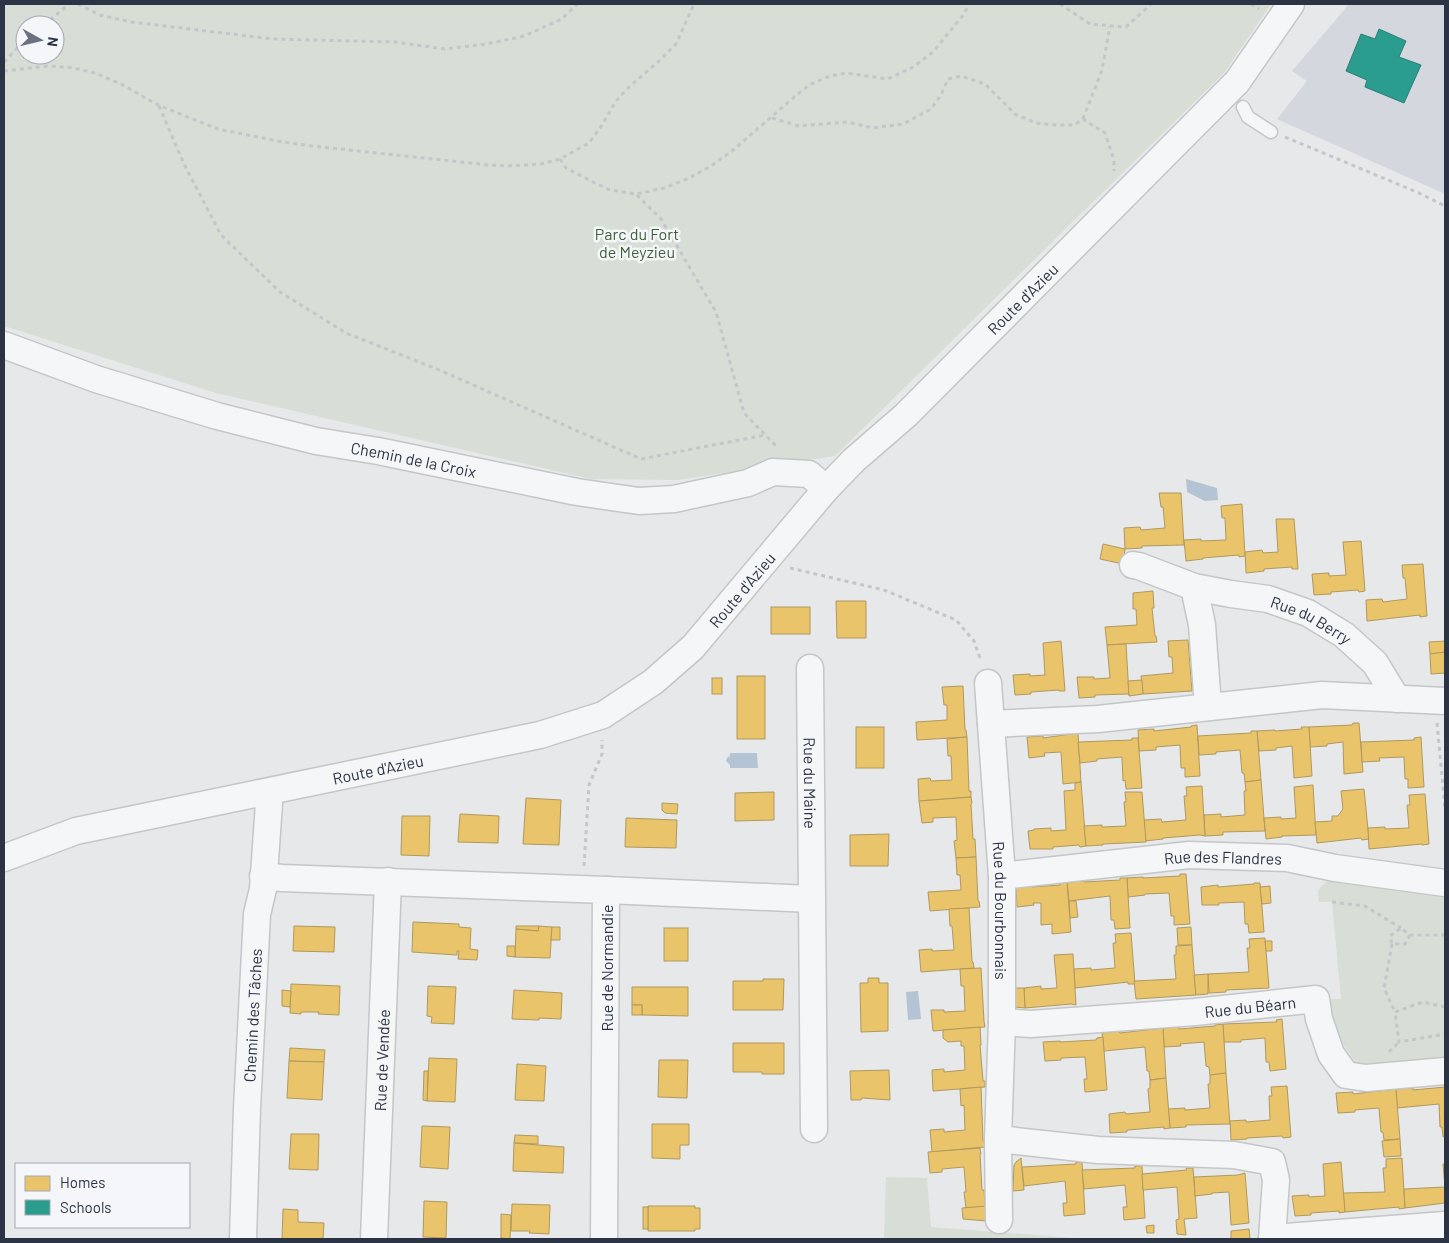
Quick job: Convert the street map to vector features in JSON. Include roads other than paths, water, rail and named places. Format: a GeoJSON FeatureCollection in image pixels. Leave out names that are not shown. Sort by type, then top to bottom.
{"type":"FeatureCollection","features":[{"type":"Feature","properties":{"kind":"street","name":"Route d'Azieu"},"geometry":{"type":"LineString","coordinates":[[4,858],[76,831],[540,735],[602,715],[653,682],[693,647],[826,489],[854,460],[906,415],[1237,82],[1291,4]]}},
{"type":"Feature","properties":{"kind":"street","name":"Chemin de la Croix"},"geometry":{"type":"LineString","coordinates":[[4,345],[96,378],[217,416],[307,439],[378,451],[595,495],[639,501],[674,499],[748,483],[773,472],[809,474],[826,489]]}},
{"type":"Feature","properties":{"kind":"street","name":"Rue du Berry"},"geometry":{"type":"LineString","coordinates":[[1133,565],[1194,587],[1268,600],[1308,613],[1344,635],[1375,663],[1397,699]]}},
{"type":"Feature","properties":{"kind":"street"},"geometry":{"type":"LineString","coordinates":[[1194,587],[1202,625],[1208,707]]}},
{"type":"Feature","properties":{"kind":"street","name":"Rue du Maine"},"geometry":{"type":"LineString","coordinates":[[810,668],[814,1129]]}},
{"type":"Feature","properties":{"kind":"street","name":"Rue du Bourbonnais"},"geometry":{"type":"LineString","coordinates":[[988,683],[1002,876],[1002,1022],[998,1139],[999,1220]]}},
{"type":"Feature","properties":{"kind":"street"},"geometry":{"type":"LineString","coordinates":[[991,724],[1098,719],[1322,695],[1440,700]]}},
{"type":"Feature","properties":{"kind":"street","name":"Chemin des Tâches"},"geometry":{"type":"LineString","coordinates":[[243,1239],[247,1108],[257,914],[263,889],[269,803],[267,792]]}},
{"type":"Feature","properties":{"kind":"street","name":"Rue des Flandres"},"geometry":{"type":"LineString","coordinates":[[1002,876],[1189,855],[1287,858],[1335,868],[1445,883]]}},
{"type":"Feature","properties":{"kind":"street","name":"Rue de Normandie"},"geometry":{"type":"LineString","coordinates":[[263,876],[594,890],[604,1239]]}},
{"type":"Feature","properties":{"kind":"street","name":"Rue de Vendée"},"geometry":{"type":"LineString","coordinates":[[374,1239],[388,881]]}},
{"type":"Feature","properties":{"kind":"street"},"geometry":{"type":"LineString","coordinates":[[594,890],[811,898]]}},
{"type":"Feature","properties":{"kind":"street","name":"Rue du Béarn"},"geometry":{"type":"LineString","coordinates":[[1002,1022],[1031,1024],[1166,1014],[1316,999],[1318,1019],[1331,1054],[1346,1075],[1366,1078],[1445,1071]]}},
{"type":"Feature","properties":{"kind":"street"},"geometry":{"type":"LineString","coordinates":[[998,1139],[1098,1150],[1234,1155],[1272,1162],[1276,1180],[1272,1238],[1445,1225]]}},
{"type":"Feature","properties":{"kind":"lane"},"geometry":{"type":"LineString","coordinates":[[1243,107],[1248,116],[1271,132]]}},
{"type":"Feature","properties":{"kind":"water"},"geometry":{"type":"Polygon","coordinates":[[[1186,479],[1217,488],[1218,500],[1205,501],[1187,492],[1186,479]]]}},
{"type":"Feature","properties":{"kind":"water"},"geometry":{"type":"Polygon","coordinates":[[[730,753],[757,753],[758,768],[730,768],[726,761],[730,753]]]}},
{"type":"Feature","properties":{"kind":"water"},"geometry":{"type":"Polygon","coordinates":[[[918,991],[921,1019],[908,1020],[906,992],[918,991]]]}},
{"type":"Feature","properties":{"kind":"park label","name":"Parc du Fort de Meyzieu"},"geometry":{"type":"Point","coordinates":[637,242]}}]}
